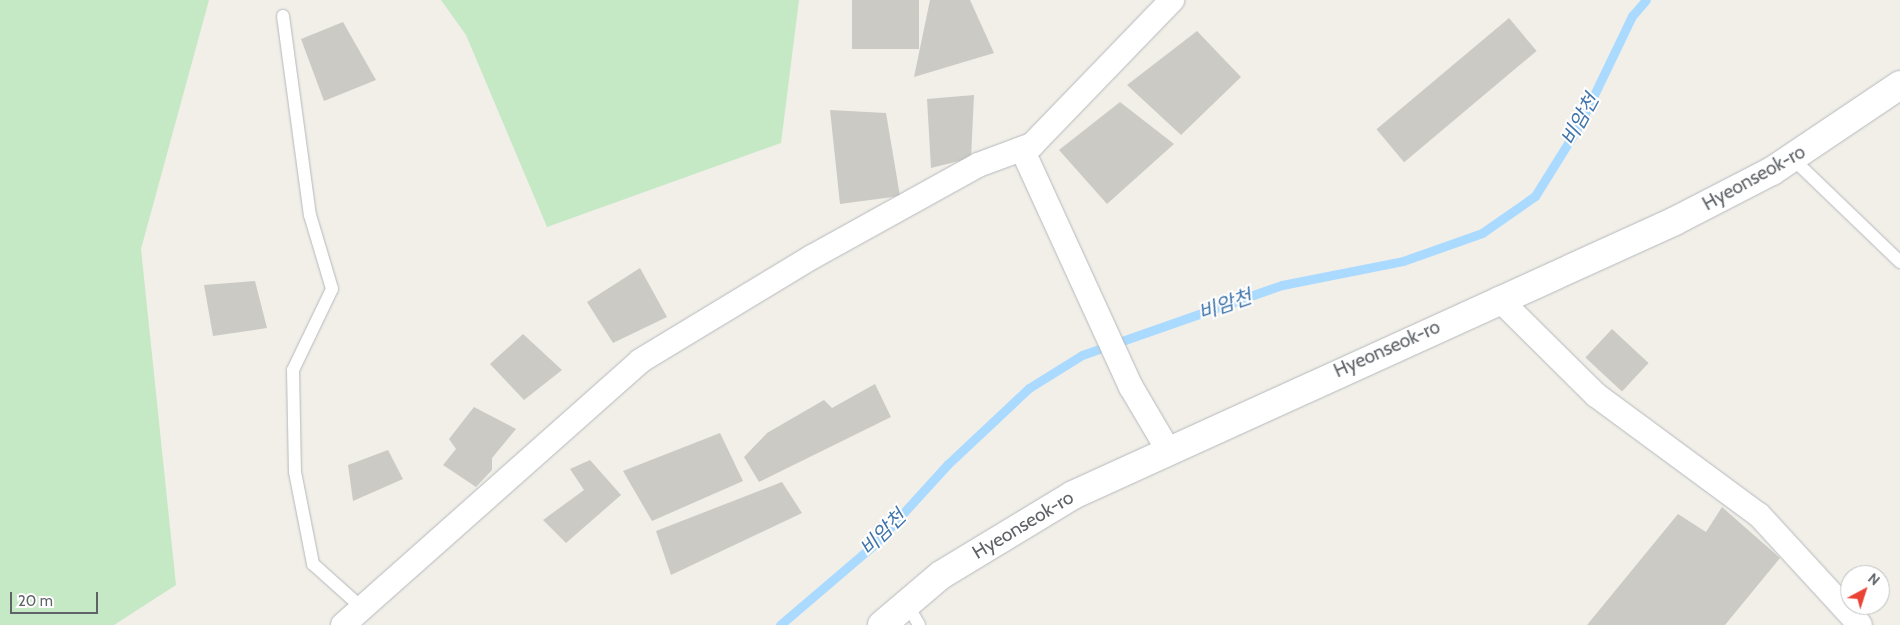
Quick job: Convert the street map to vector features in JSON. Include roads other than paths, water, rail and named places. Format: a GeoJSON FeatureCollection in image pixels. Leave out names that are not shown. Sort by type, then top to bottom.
{"type":"FeatureCollection","features":[{"type":"Feature","properties":{"kind":"street"},"geometry":{"type":"LineString","coordinates":[[343,625],[640,361],[812,257],[978,165],[1032,145],[1166,3]]}},
{"type":"Feature","properties":{"kind":"street","name":"Hyeonseok-ro"},"geometry":{"type":"LineString","coordinates":[[882,625],[913,614],[1003,534],[1167,448],[1675,221],[1792,158],[1900,84]]}},
{"type":"Feature","properties":{"kind":"street"},"geometry":{"type":"LineString","coordinates":[[1022,149],[1131,388],[1167,448]]}},
{"type":"Feature","properties":{"kind":"street"},"geometry":{"type":"LineString","coordinates":[[1499,299],[1596,396],[1759,515],[1860,625]]}},
{"type":"Feature","properties":{"kind":"lane"},"geometry":{"type":"LineString","coordinates":[[283,16],[310,215],[332,289],[293,370],[295,472],[313,564],[362,608]]}},
{"type":"Feature","properties":{"kind":"lane"},"geometry":{"type":"LineString","coordinates":[[1792,158],[1900,262]]}},
{"type":"Feature","properties":{"kind":"waterway","name":"비암천"},"geometry":{"type":"LineString","coordinates":[[780,625],[876,543],[948,464],[1029,388],[1082,355],[1282,285],[1403,261],[1482,233],[1535,196],[1580,124],[1632,16],[1646,0]]}}]}
